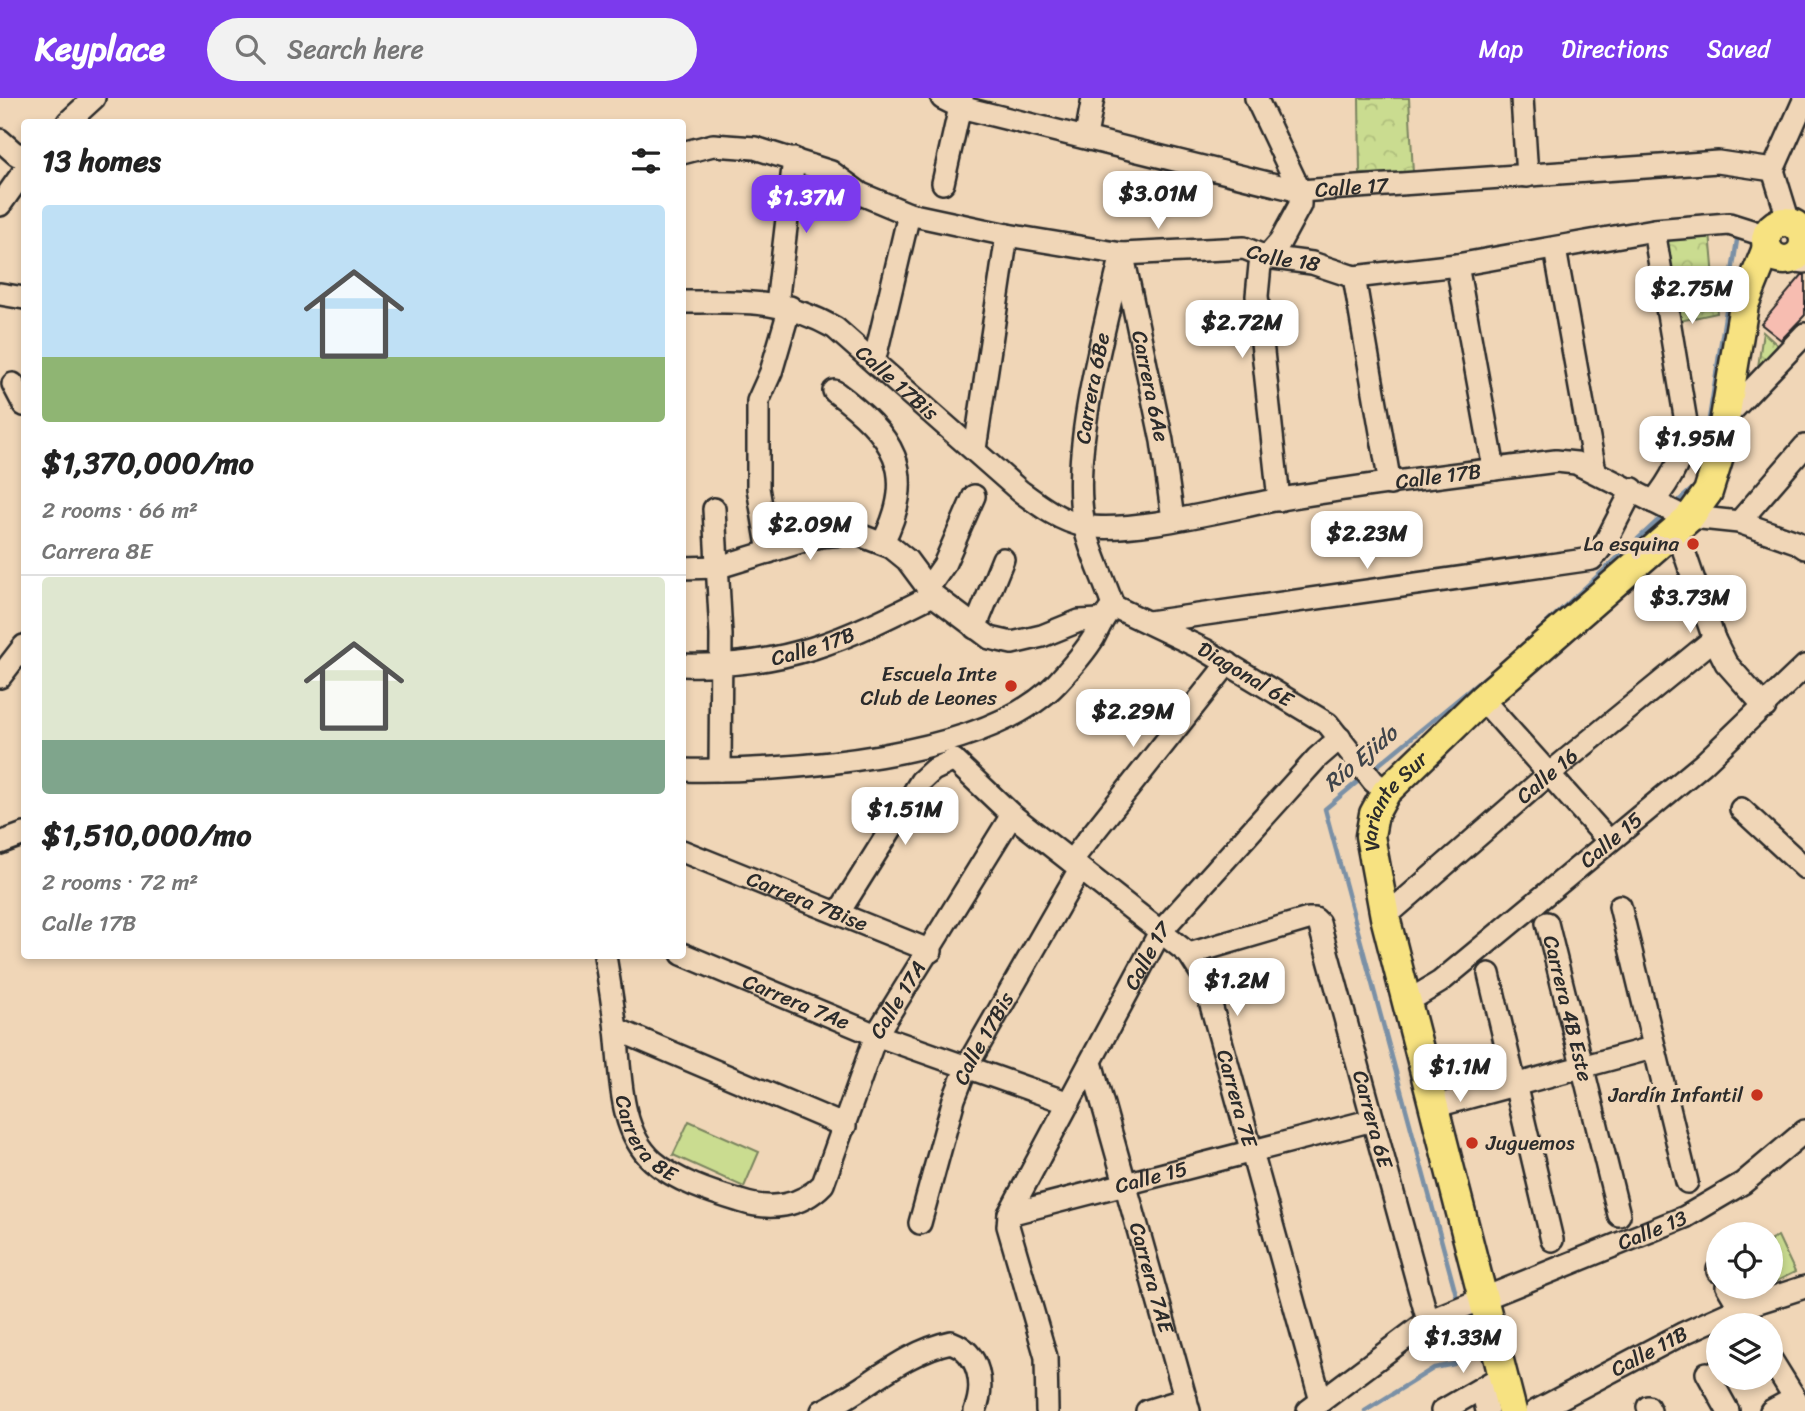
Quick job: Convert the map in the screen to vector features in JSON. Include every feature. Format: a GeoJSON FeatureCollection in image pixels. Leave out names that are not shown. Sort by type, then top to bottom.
{"type":"FeatureCollection","features":[{"type":"Feature","properties":{"kind":"main road","name":"Variante Sur"},"geometry":{"type":"LineString","coordinates":[[1512,1411],[1493,1382],[1436,1106],[1385,917],[1370,836],[1374,814],[1374,780],[1482,699],[1682,521],[1708,492],[1718,460],[1744,305],[1784,236]]}},
{"type":"Feature","properties":{"kind":"street"},"geometry":{"type":"LineString","coordinates":[[71,119],[94,98]]}},
{"type":"Feature","properties":{"kind":"street"},"geometry":{"type":"LineString","coordinates":[[1086,136],[1093,98]]}},
{"type":"Feature","properties":{"kind":"street"},"geometry":{"type":"LineString","coordinates":[[1256,98],[1300,198],[1257,275],[1279,499]]}},
{"type":"Feature","properties":{"kind":"street"},"geometry":{"type":"LineString","coordinates":[[1522,98],[1527,176]]}},
{"type":"Feature","properties":{"kind":"street"},"geometry":{"type":"LineString","coordinates":[[1784,236],[1774,178],[1805,98]]}},
{"type":"Feature","properties":{"kind":"street"},"geometry":{"type":"LineString","coordinates":[[943,183],[954,101]]}},
{"type":"Feature","properties":{"kind":"street","name":"Calle 17"},"geometry":{"type":"LineString","coordinates":[[954,101],[1300,198],[1527,176],[1718,162],[1774,178]]}},
{"type":"Feature","properties":{"kind":"street"},"geometry":{"type":"LineString","coordinates":[[0,140],[17,155],[21,154]]}},
{"type":"Feature","properties":{"kind":"street","name":"Calle 18"},"geometry":{"type":"LineString","coordinates":[[686,152],[713,145],[755,148],[831,172],[862,194],[909,214],[1007,235],[1122,254],[1244,248],[1273,250],[1354,277],[1457,265],[1654,230],[1784,236]]}},
{"type":"Feature","properties":{"kind":"street"},"geometry":{"type":"LineString","coordinates":[[769,552],[758,488],[758,401],[771,372],[784,306],[794,159]]}},
{"type":"Feature","properties":{"kind":"street"},"geometry":{"type":"LineString","coordinates":[[0,205],[21,175]]}},
{"type":"Feature","properties":{"kind":"street"},"geometry":{"type":"LineString","coordinates":[[874,362],[909,214]]}},
{"type":"Feature","properties":{"kind":"street"},"geometry":{"type":"LineString","coordinates":[[1654,230],[1687,428],[1684,449],[1670,482],[1657,503]]}},
{"type":"Feature","properties":{"kind":"street"},"geometry":{"type":"LineString","coordinates":[[975,449],[1007,235]]}},
{"type":"Feature","properties":{"kind":"street"},"geometry":{"type":"LineString","coordinates":[[1555,249],[1595,471]]}},
{"type":"Feature","properties":{"kind":"street","name":"Carrera 6Ae"},"geometry":{"type":"LineString","coordinates":[[1122,254],[1132,287],[1162,441],[1173,519]]}},
{"type":"Feature","properties":{"kind":"street","name":"Carrera 6Be"},"geometry":{"type":"LineString","coordinates":[[1107,613],[1084,526],[1080,497],[1085,431],[1122,254]]}},
{"type":"Feature","properties":{"kind":"street"},"geometry":{"type":"LineString","coordinates":[[1457,265],[1494,469]]}},
{"type":"Feature","properties":{"kind":"street"},"geometry":{"type":"LineString","coordinates":[[1354,277],[1390,484]]}},
{"type":"Feature","properties":{"kind":"street"},"geometry":{"type":"LineString","coordinates":[[0,294],[21,298]]}},
{"type":"Feature","properties":{"kind":"street","name":"Calle 17Bis"},"geometry":{"type":"LineString","coordinates":[[686,302],[784,306],[835,328],[1046,511],[1084,526]]}},
{"type":"Feature","properties":{"kind":"street"},"geometry":{"type":"LineString","coordinates":[[1726,417],[1805,334]]}},
{"type":"Feature","properties":{"kind":"street"},"geometry":{"type":"LineString","coordinates":[[13,384],[21,399]]}},
{"type":"Feature","properties":{"kind":"street"},"geometry":{"type":"LineString","coordinates":[[834,391],[869,420],[896,455],[899,502],[883,542]]}},
{"type":"Feature","properties":{"kind":"street"},"geometry":{"type":"LineString","coordinates":[[1739,522],[1805,446]]}},
{"type":"Feature","properties":{"kind":"street","name":"Calle 17B"},"geometry":{"type":"LineString","coordinates":[[1084,526],[1118,526],[1173,519],[1279,499],[1556,461],[1576,463],[1633,489],[1682,521]]}},
{"type":"Feature","properties":{"kind":"street"},"geometry":{"type":"LineString","coordinates":[[1149,622],[1592,559],[1605,544],[1633,489]]}},
{"type":"Feature","properties":{"kind":"street"},"geometry":{"type":"LineString","coordinates":[[931,591],[974,496]]}},
{"type":"Feature","properties":{"kind":"street"},"geometry":{"type":"LineString","coordinates":[[714,509],[719,567],[720,771]]}},
{"type":"Feature","properties":{"kind":"street"},"geometry":{"type":"LineString","coordinates":[[1765,707],[1726,663],[1714,639],[1682,521],[1739,522],[1796,542],[1805,548]]}},
{"type":"Feature","properties":{"kind":"street"},"geometry":{"type":"LineString","coordinates":[[686,568],[719,567],[820,536],[854,533],[883,542],[907,560],[931,591],[990,638],[1012,643],[1042,636],[1107,613]]}},
{"type":"Feature","properties":{"kind":"street"},"geometry":{"type":"LineString","coordinates":[[975,628],[1003,559]]}},
{"type":"Feature","properties":{"kind":"street","name":"Calle 17B"},"geometry":{"type":"LineString","coordinates":[[686,665],[721,666],[797,655],[838,641],[931,591]]}},
{"type":"Feature","properties":{"kind":"street"},"geometry":{"type":"LineString","coordinates":[[686,769],[720,771],[849,762],[958,737],[1004,720],[1057,683],[1093,637],[1107,613]]}},
{"type":"Feature","properties":{"kind":"street","name":"Diagonal 6E"},"geometry":{"type":"LineString","coordinates":[[1107,613],[1149,622],[1205,650],[1306,709],[1328,724],[1374,780]]}},
{"type":"Feature","properties":{"kind":"street"},"geometry":{"type":"LineString","coordinates":[[1205,650],[1209,615]]}},
{"type":"Feature","properties":{"kind":"street","name":"Calle 16"},"geometry":{"type":"LineString","coordinates":[[1385,917],[1550,773],[1714,639]]}},
{"type":"Feature","properties":{"kind":"street"},"geometry":{"type":"LineString","coordinates":[[0,677],[21,650]]}},
{"type":"Feature","properties":{"kind":"street","name":"Calle 17Bis"},"geometry":{"type":"LineString","coordinates":[[920,1223],[954,1099],[967,1066],[1075,865],[1228,663]]}},
{"type":"Feature","properties":{"kind":"street","name":"Calle 15"},"geometry":{"type":"LineString","coordinates":[[1407,1002],[1440,982],[1608,840],[1703,764],[1805,666]]}},
{"type":"Feature","properties":{"kind":"street"},"geometry":{"type":"LineString","coordinates":[[1482,699],[1608,840]]}},
{"type":"Feature","properties":{"kind":"street"},"geometry":{"type":"LineString","coordinates":[[839,912],[921,781],[933,770],[954,760],[958,737]]}},
{"type":"Feature","properties":{"kind":"street","name":"Calle 17"},"geometry":{"type":"LineString","coordinates":[[1009,1214],[1160,932],[1317,758],[1340,738]]}},
{"type":"Feature","properties":{"kind":"street","name":"Carrera 7E"},"geometry":{"type":"LineString","coordinates":[[954,760],[1012,815],[1189,954],[1203,976],[1253,1152],[1315,1406]]}},
{"type":"Feature","properties":{"kind":"street"},"geometry":{"type":"LineString","coordinates":[[1741,809],[1805,868]]}},
{"type":"Feature","properties":{"kind":"street","name":"Calle 17A"},"geometry":{"type":"LineString","coordinates":[[810,1197],[823,1184],[876,1035],[1012,815]]}},
{"type":"Feature","properties":{"kind":"street"},"geometry":{"type":"LineString","coordinates":[[0,843],[21,835]]}},
{"type":"Feature","properties":{"kind":"street","name":"Carrera 7Bise"},"geometry":{"type":"LineString","coordinates":[[686,853],[931,950]]}},
{"type":"Feature","properties":{"kind":"street"},"geometry":{"type":"LineString","coordinates":[[1620,906],[1687,1182]]}},
{"type":"Feature","properties":{"kind":"street","name":"Carrera 6E"},"geometry":{"type":"LineString","coordinates":[[1189,954],[1315,919],[1373,1120],[1438,1317]]}},
{"type":"Feature","properties":{"kind":"street","name":"Carrera 4B Este"},"geometry":{"type":"LineString","coordinates":[[1547,923],[1619,1214]]}},
{"type":"Feature","properties":{"kind":"street","name":"Carrera 7Ae"},"geometry":{"type":"LineString","coordinates":[[686,956],[876,1035],[1069,1103]]}},
{"type":"Feature","properties":{"kind":"street","name":"Carrera 8E"},"geometry":{"type":"LineString","coordinates":[[606,959],[621,1084],[632,1130],[651,1160],[680,1179],[753,1206],[792,1205],[810,1197]]}},
{"type":"Feature","properties":{"kind":"street"},"geometry":{"type":"LineString","coordinates":[[1489,974],[1517,1082],[1552,1240]]}},
{"type":"Feature","properties":{"kind":"street"},"geometry":{"type":"LineString","coordinates":[[616,1030],[845,1126]]}},
{"type":"Feature","properties":{"kind":"street"},"geometry":{"type":"LineString","coordinates":[[1436,1106],[1517,1082],[1653,1048]]}},
{"type":"Feature","properties":{"kind":"street","name":"Carrera 7AE"},"geometry":{"type":"LineString","coordinates":[[1091,1062],[1188,1405]]}},
{"type":"Feature","properties":{"kind":"street","name":"Calle 15"},"geometry":{"type":"LineString","coordinates":[[1009,1214],[1373,1120]]}},
{"type":"Feature","properties":{"kind":"street","name":"Calle 13"},"geometry":{"type":"LineString","coordinates":[[1315,1406],[1438,1317],[1685,1217],[1743,1183],[1805,1131]]}},
{"type":"Feature","properties":{"kind":"street"},"geometry":{"type":"LineString","coordinates":[[1009,1214],[1008,1226],[1046,1357],[1047,1411]]}},
{"type":"Feature","properties":{"kind":"street","name":"Calle 11B"},"geometry":{"type":"LineString","coordinates":[[1536,1411],[1684,1333],[1740,1308],[1805,1287]]}},
{"type":"Feature","properties":{"kind":"street"},"geometry":{"type":"LineString","coordinates":[[1735,1299],[1740,1308]]}},
{"type":"Feature","properties":{"kind":"street"},"geometry":{"type":"LineString","coordinates":[[822,1411],[853,1396],[916,1354],[951,1342],[967,1352],[978,1370],[981,1385],[975,1411]]}},
{"type":"Feature","properties":{"kind":"street"},"geometry":{"type":"LineString","coordinates":[[1771,1411],[1799,1404],[1783,1379]]}},
{"type":"Feature","properties":{"kind":"street"},"geometry":{"type":"LineString","coordinates":[[1442,1411],[1493,1382]]}},
{"type":"Feature","properties":{"kind":"street"},"geometry":{"type":"LineString","coordinates":[[1487,1411],[1493,1382]]}},
{"type":"Feature","properties":{"kind":"street"},"geometry":{"type":"LineString","coordinates":[[1716,1390],[1728,1411]]}},
{"type":"Feature","properties":{"kind":"street"},"geometry":{"type":"LineString","coordinates":[[1147,1411],[1188,1405]]}},
{"type":"Feature","properties":{"kind":"green space"},"geometry":{"type":"Polygon","coordinates":[[[1359,98],[1409,98],[1413,173],[1360,174],[1359,98]]]}},
{"type":"Feature","properties":{"kind":"green space"},"geometry":{"type":"Polygon","coordinates":[[[1710,232],[1717,313],[1675,322],[1663,234],[1710,232]]]}},
{"type":"Feature","properties":{"kind":"green space"},"geometry":{"type":"Polygon","coordinates":[[[1763,332],[1783,350],[1756,381],[1763,332]]]}},
{"type":"Feature","properties":{"kind":"green space"},"geometry":{"type":"Polygon","coordinates":[[[689,1121],[759,1152],[744,1187],[673,1155],[689,1121]]]}},
{"type":"Feature","properties":{"kind":"green space"},"geometry":{"type":"Polygon","coordinates":[[[1783,1247],[1795,1272],[1783,1278],[1783,1247]]]}},
{"type":"Feature","properties":{"kind":"building"},"geometry":{"type":"Polygon","coordinates":[[[1802,275],[1805,275],[1805,315],[1781,340],[1761,324],[1802,275]]]}},
{"type":"Feature","properties":{"kind":"waterway","name":"Río Ejido"},"geometry":{"type":"LineString","coordinates":[[1702,464],[1738,234]]}},
{"type":"Feature","properties":{"kind":"waterway","name":"Río Ejido"},"geometry":{"type":"LineString","coordinates":[[1674,505],[1699,483]]}},
{"type":"Feature","properties":{"kind":"waterway","name":"Río Ejido"},"geometry":{"type":"LineString","coordinates":[[1371,771],[1512,655],[1665,514]]}},
{"type":"Feature","properties":{"kind":"waterway","name":"Río Ejido"},"geometry":{"type":"LineString","coordinates":[[1362,778],[1325,809],[1458,1302]]}},
{"type":"Feature","properties":{"kind":"waterway","name":"Río Ejido"},"geometry":{"type":"LineString","coordinates":[[1365,1411],[1434,1368],[1454,1364],[1472,1352],[1462,1313]]}},
{"type":"Feature","properties":{"kind":"place","name":"La esquina"},"geometry":{"type":"Point","coordinates":[1693,544]}},
{"type":"Feature","properties":{"kind":"place","name":"Escuela Inte Club de Leones"},"geometry":{"type":"Point","coordinates":[1011,686]}},
{"type":"Feature","properties":{"kind":"place","name":"Jardín Infantil"},"geometry":{"type":"Point","coordinates":[1757,1095]}},
{"type":"Feature","properties":{"kind":"place","name":"Juguemos"},"geometry":{"type":"Point","coordinates":[1472,1143]}}]}
